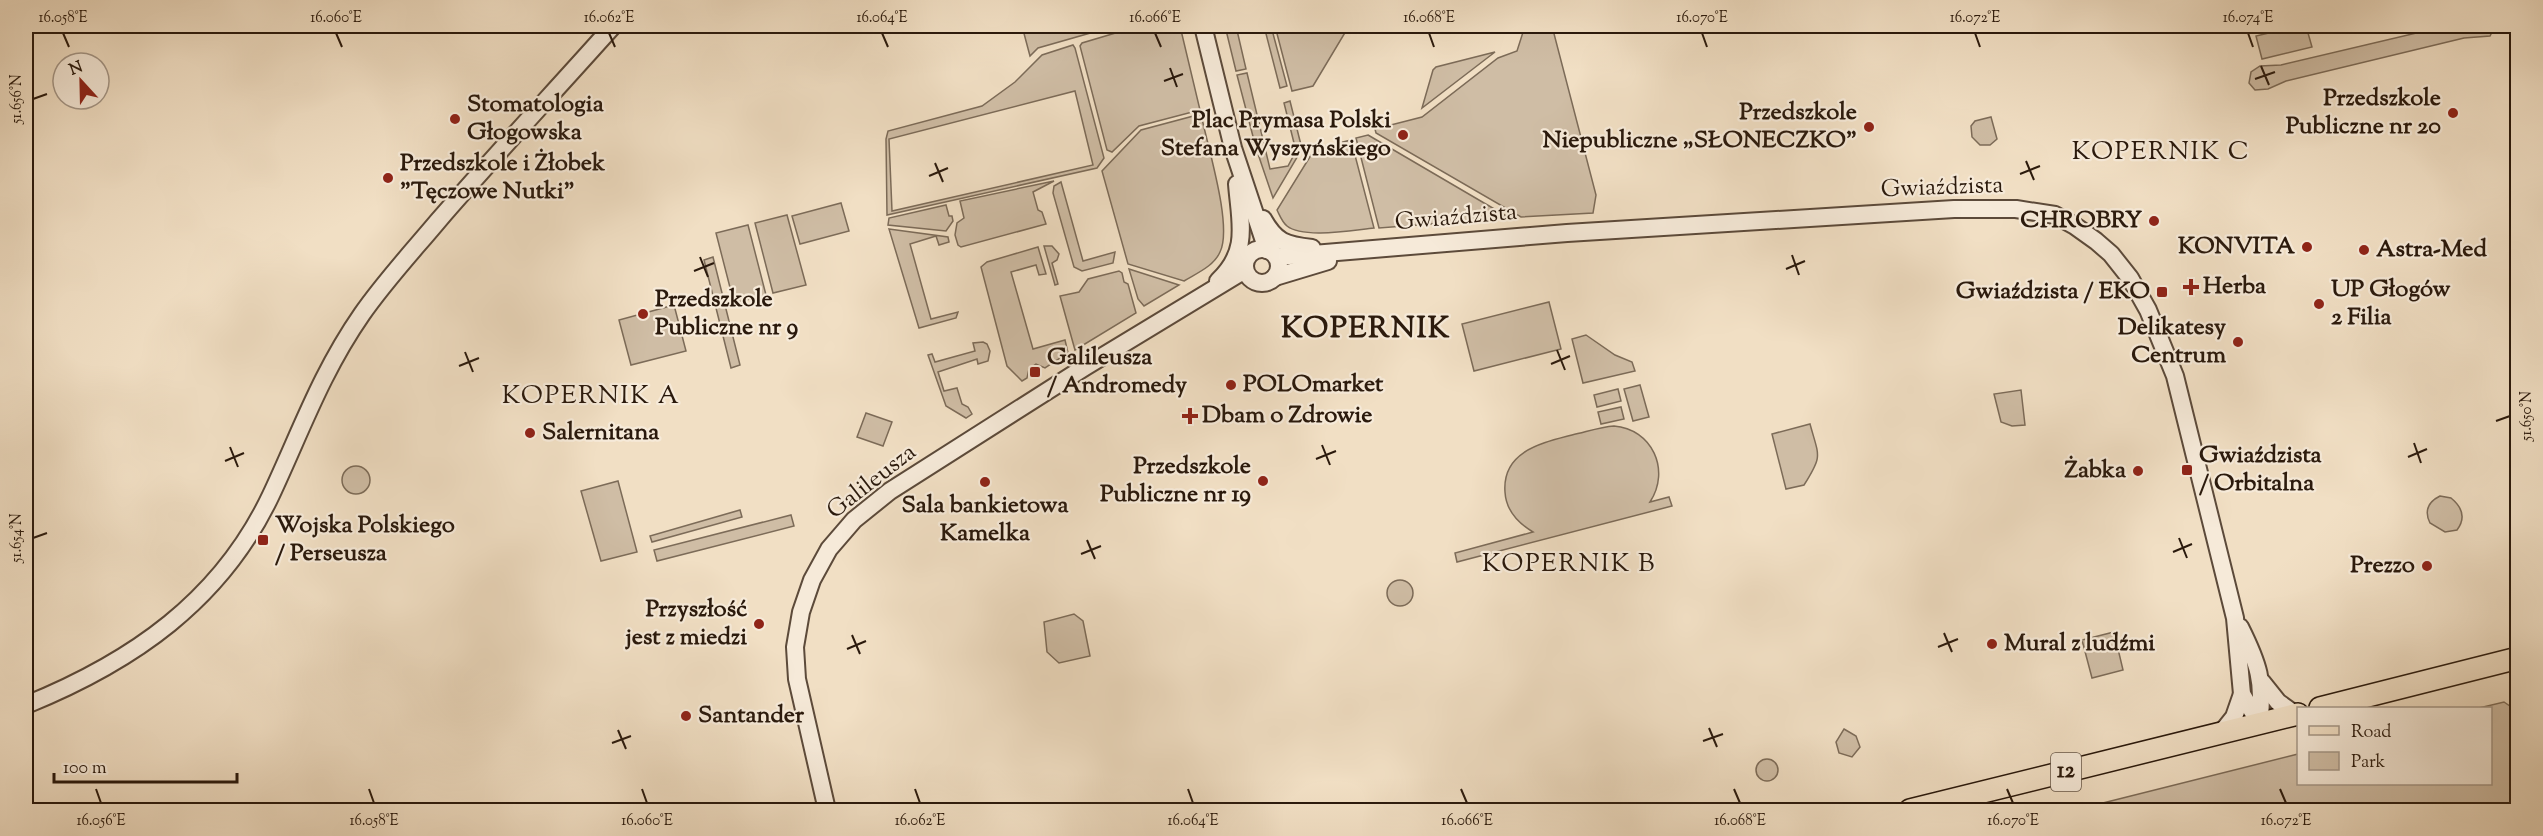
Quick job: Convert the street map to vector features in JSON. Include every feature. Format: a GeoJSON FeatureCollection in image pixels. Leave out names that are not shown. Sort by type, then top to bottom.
{"type":"FeatureCollection","features":[{"type":"Feature","properties":{"kind":"main road"},"geometry":{"type":"LineString","coordinates":[[2324,707],[2517,658]]}},
{"type":"Feature","properties":{"kind":"main road","name":"12"},"geometry":{"type":"LineString","coordinates":[[1910,810],[2297,714]]}},
{"type":"Feature","properties":{"kind":"street"},"geometry":{"type":"LineString","coordinates":[[26,705],[94,673],[134,650],[164,630],[210,588],[229,566],[254,527],[271,495],[312,399],[336,353],[362,314],[482,170],[613,26]]}},
{"type":"Feature","properties":{"kind":"street"},"geometry":{"type":"LineString","coordinates":[[1203,26],[1239,178],[1265,253],[1279,264],[1275,277],[1270,282],[1250,277],[1245,260],[1265,253]]}},
{"type":"Feature","properties":{"kind":"street"},"geometry":{"type":"LineString","coordinates":[[1239,178],[1273,236],[1287,244],[1342,251]]}},
{"type":"Feature","properties":{"kind":"street"},"geometry":{"type":"LineString","coordinates":[[1199,299],[1229,271],[1237,258],[1240,246],[1239,178]]}},
{"type":"Feature","properties":{"kind":"street","name":"Gwiaździsta"},"geometry":{"type":"LineString","coordinates":[[1265,253],[1376,250],[1567,232],[1954,209],[2016,209],[2055,215],[2075,226],[2111,254],[2130,278],[2148,310],[2175,376],[2235,618],[2242,694],[2259,723]]}},
{"type":"Feature","properties":{"kind":"street","name":"Gwiaździsta"},"geometry":{"type":"LineString","coordinates":[[1275,277],[1295,269],[1376,250]]}},
{"type":"Feature","properties":{"kind":"street","name":"Galileusza"},"geometry":{"type":"LineString","coordinates":[[827,810],[796,679],[795,647],[801,612],[812,580],[829,549],[854,520],[891,491],[1085,367],[1199,299],[1250,277]]}},
{"type":"Feature","properties":{"kind":"street","name":"Galileusza"},"geometry":{"type":"LineString","coordinates":[[1178,313],[1250,277]]}},
{"type":"Feature","properties":{"kind":"street","name":"Gwiaździsta"},"geometry":{"type":"LineString","coordinates":[[2235,618],[2253,652],[2262,682],[2263,697],[2259,723]]}},
{"type":"Feature","properties":{"kind":"street"},"geometry":{"type":"LineString","coordinates":[[2262,682],[2278,702],[2297,714]]}},
{"type":"Feature","properties":{"kind":"street"},"geometry":{"type":"LineString","coordinates":[[2222,732],[2234,717],[2242,694]]}},
{"type":"Feature","properties":{"kind":"green space"},"geometry":{"type":"Polygon","coordinates":[[[1022,26],[1115,26],[1038,48],[1030,56],[1022,26]]]}},
{"type":"Feature","properties":{"kind":"green space"},"geometry":{"type":"Polygon","coordinates":[[[1139,26],[1180,26],[1200,110],[1139,126],[1112,152],[1107,150],[1080,46],[1082,43],[1139,26]]]}},
{"type":"Feature","properties":{"kind":"green space"},"geometry":{"type":"Polygon","coordinates":[[[1225,26],[1236,26],[1246,69],[1236,71],[1225,26]]]}},
{"type":"Feature","properties":{"kind":"green space"},"geometry":{"type":"Polygon","coordinates":[[[1264,26],[1271,26],[1287,86],[1280,88],[1264,26]]]}},
{"type":"Feature","properties":{"kind":"green space"},"geometry":{"type":"Polygon","coordinates":[[[1275,26],[1349,26],[1313,86],[1292,91],[1275,26]]]}},
{"type":"Feature","properties":{"kind":"green space"},"geometry":{"type":"Polygon","coordinates":[[[1525,26],[1552,26],[1596,195],[1593,213],[1521,217],[1376,133],[1375,129],[1422,117],[1498,58],[1517,51],[1525,26]]]}},
{"type":"Feature","properties":{"kind":"green space"},"geometry":{"type":"Polygon","coordinates":[[[2306,26],[2312,47],[2262,59],[2256,36],[2306,26]]]}},
{"type":"Feature","properties":{"kind":"green space"},"geometry":{"type":"Polygon","coordinates":[[[2446,26],[2495,26],[2490,36],[2464,38],[2286,81],[2268,89],[2255,90],[2249,83],[2251,72],[2260,66],[2281,65],[2446,26]]]}},
{"type":"Feature","properties":{"kind":"green space"},"geometry":{"type":"Polygon","coordinates":[[[1073,45],[1075,48],[1104,158],[1097,168],[887,215],[886,139],[888,131],[982,106],[1015,82],[1042,55],[1073,45]],[[1075,91],[889,139],[892,211],[1093,165],[1075,91]]]}},
{"type":"Feature","properties":{"kind":"green space"},"geometry":{"type":"Polygon","coordinates":[[[1495,52],[1422,108],[1433,70],[1436,67],[1495,52]]]}},
{"type":"Feature","properties":{"kind":"green space"},"geometry":{"type":"Polygon","coordinates":[[[1247,73],[1270,169],[1288,166],[1296,151],[1284,103],[1290,101],[1302,149],[1273,198],[1256,148],[1237,75],[1247,73]]]}},
{"type":"Feature","properties":{"kind":"green space"},"geometry":{"type":"Polygon","coordinates":[[[1201,114],[1221,205],[1223,240],[1220,252],[1214,261],[1184,281],[1128,264],[1102,171],[1141,130],[1201,114]]]}},
{"type":"Feature","properties":{"kind":"green space"},"geometry":{"type":"Polygon","coordinates":[[[1991,117],[1997,139],[1990,145],[1980,145],[1972,137],[1971,126],[1975,121],[1991,117]]]}},
{"type":"Feature","properties":{"kind":"green space"},"geometry":{"type":"Polygon","coordinates":[[[1368,135],[1508,218],[1379,228],[1356,138],[1368,135]]]}},
{"type":"Feature","properties":{"kind":"green space"},"geometry":{"type":"Polygon","coordinates":[[[1351,140],[1374,228],[1316,233],[1294,230],[1287,226],[1277,210],[1311,155],[1316,149],[1351,140]]]}},
{"type":"Feature","properties":{"kind":"green space"},"geometry":{"type":"Polygon","coordinates":[[[1054,181],[1033,192],[1038,210],[1042,212],[1046,224],[961,247],[958,245],[955,235],[957,223],[964,218],[960,201],[1054,181]]]}},
{"type":"Feature","properties":{"kind":"green space"},"geometry":{"type":"Polygon","coordinates":[[[1061,182],[1083,261],[1115,252],[1113,263],[1082,271],[1074,267],[1053,193],[1054,186],[1061,182]]]}},
{"type":"Feature","properties":{"kind":"green space"},"geometry":{"type":"Polygon","coordinates":[[[841,203],[849,231],[800,244],[792,216],[841,203]]]}},
{"type":"Feature","properties":{"kind":"green space"},"geometry":{"type":"Polygon","coordinates":[[[946,205],[953,221],[946,231],[888,225],[889,218],[946,205]]]}},
{"type":"Feature","properties":{"kind":"green space"},"geometry":{"type":"Polygon","coordinates":[[[787,215],[806,285],[773,293],[755,223],[787,215]]]}},
{"type":"Feature","properties":{"kind":"green space"},"geometry":{"type":"Polygon","coordinates":[[[748,225],[766,295],[734,303],[716,233],[748,225]]]}},
{"type":"Feature","properties":{"kind":"green space"},"geometry":{"type":"Polygon","coordinates":[[[889,229],[948,237],[949,242],[939,245],[936,236],[910,244],[931,319],[958,312],[956,318],[919,328],[889,229]]]}},
{"type":"Feature","properties":{"kind":"green space"},"geometry":{"type":"Polygon","coordinates":[[[1044,246],[1052,246],[1059,254],[1057,260],[1052,263],[1058,284],[1055,285],[1044,246]]]}},
{"type":"Feature","properties":{"kind":"green space"},"geometry":{"type":"Polygon","coordinates":[[[1038,247],[1046,274],[1039,275],[1036,265],[1011,272],[1033,349],[1065,340],[1068,353],[1045,368],[1036,364],[1029,369],[1027,378],[1022,381],[1007,366],[981,267],[987,262],[1038,247]]]}},
{"type":"Feature","properties":{"kind":"green space"},"geometry":{"type":"Polygon","coordinates":[[[713,257],[740,365],[731,368],[704,260],[713,257]]]}},
{"type":"Feature","properties":{"kind":"green space"},"geometry":{"type":"Polygon","coordinates":[[[1129,269],[1179,285],[1144,306],[1138,299],[1129,269]]]}},
{"type":"Feature","properties":{"kind":"green space"},"geometry":{"type":"Polygon","coordinates":[[[1119,271],[1122,273],[1124,282],[1128,284],[1136,313],[1075,350],[1060,296],[1079,292],[1088,279],[1119,271]]]}},
{"type":"Feature","properties":{"kind":"green space"},"geometry":{"type":"Polygon","coordinates":[[[1549,302],[1561,349],[1474,371],[1462,324],[1549,302]]]}},
{"type":"Feature","properties":{"kind":"green space"},"geometry":{"type":"Polygon","coordinates":[[[674,305],[686,351],[631,365],[619,320],[674,305]]]}},
{"type":"Feature","properties":{"kind":"green space"},"geometry":{"type":"Polygon","coordinates":[[[1586,335],[1615,355],[1632,362],[1635,371],[1583,383],[1572,339],[1586,335]]]}},
{"type":"Feature","properties":{"kind":"green space"},"geometry":{"type":"Polygon","coordinates":[[[973,343],[987,344],[990,351],[988,361],[978,364],[977,359],[938,372],[944,391],[957,388],[962,404],[968,407],[972,414],[966,418],[946,406],[928,355],[932,354],[935,362],[975,351],[973,343]]]}},
{"type":"Feature","properties":{"kind":"green space"},"geometry":{"type":"Polygon","coordinates":[[[1640,385],[1649,417],[1633,421],[1624,389],[1640,385]]]}},
{"type":"Feature","properties":{"kind":"green space"},"geometry":{"type":"Polygon","coordinates":[[[1618,389],[1621,401],[1597,407],[1594,395],[1618,389]]]}},
{"type":"Feature","properties":{"kind":"green space"},"geometry":{"type":"Polygon","coordinates":[[[2021,390],[2025,425],[2012,426],[2001,422],[1994,394],[2021,390]]]}},
{"type":"Feature","properties":{"kind":"green space"},"geometry":{"type":"Polygon","coordinates":[[[1621,407],[1624,419],[1601,424],[1598,412],[1621,407]]]}},
{"type":"Feature","properties":{"kind":"green space"},"geometry":{"type":"Polygon","coordinates":[[[866,413],[892,422],[883,446],[857,437],[866,413]]]}},
{"type":"Feature","properties":{"kind":"green space"},"geometry":{"type":"Polygon","coordinates":[[[1810,424],[1817,450],[1817,461],[1804,485],[1786,489],[1772,434],[1810,424]]]}},
{"type":"Feature","properties":{"kind":"green space"},"geometry":{"type":"Polygon","coordinates":[[[1614,426],[1639,435],[1648,443],[1658,465],[1659,477],[1650,502],[1669,497],[1672,506],[1457,562],[1455,553],[1533,532],[1514,516],[1506,499],[1506,478],[1517,458],[1526,451],[1548,442],[1598,428],[1614,426]]]}},
{"type":"Feature","properties":{"kind":"green space"},"geometry":{"type":"Polygon","coordinates":[[[356,466],[366,470],[370,480],[366,490],[356,494],[346,490],[342,480],[346,470],[356,466]]]}},
{"type":"Feature","properties":{"kind":"green space"},"geometry":{"type":"Polygon","coordinates":[[[618,481],[637,552],[601,561],[581,491],[618,481]]]}},
{"type":"Feature","properties":{"kind":"green space"},"geometry":{"type":"Polygon","coordinates":[[[2440,496],[2451,498],[2462,513],[2457,530],[2445,532],[2430,523],[2427,515],[2428,507],[2440,496]]]}},
{"type":"Feature","properties":{"kind":"green space"},"geometry":{"type":"Polygon","coordinates":[[[740,510],[742,517],[652,542],[650,536],[740,510]]]}},
{"type":"Feature","properties":{"kind":"green space"},"geometry":{"type":"Polygon","coordinates":[[[791,515],[794,526],[657,561],[654,550],[791,515]]]}},
{"type":"Feature","properties":{"kind":"green space"},"geometry":{"type":"Polygon","coordinates":[[[1400,580],[1409,584],[1413,593],[1409,602],[1400,606],[1391,602],[1387,593],[1391,584],[1400,580]]]}},
{"type":"Feature","properties":{"kind":"green space"},"geometry":{"type":"Polygon","coordinates":[[[1074,614],[1083,621],[1090,656],[1059,663],[1047,652],[1044,622],[1074,614]]]}},
{"type":"Feature","properties":{"kind":"green space"},"geometry":{"type":"Polygon","coordinates":[[[2114,632],[2123,670],[2092,678],[2082,640],[2114,632]]]}},
{"type":"Feature","properties":{"kind":"green space"},"geometry":{"type":"Polygon","coordinates":[[[2504,702],[2517,711],[2517,810],[2075,810],[2297,754],[2297,785],[2492,785],[2492,707],[2483,707],[2504,702]]]}},
{"type":"Feature","properties":{"kind":"green space"},"geometry":{"type":"Polygon","coordinates":[[[1844,729],[1856,736],[1860,747],[1852,757],[1839,753],[1836,742],[1844,729]]]}},
{"type":"Feature","properties":{"kind":"green space"},"geometry":{"type":"Polygon","coordinates":[[[1767,759],[1777,766],[1778,770],[1771,780],[1767,781],[1757,774],[1756,770],[1763,760],[1767,759]]]}},
{"type":"Feature","properties":{"kind":"place","name":"Przedszkole Publiczne nr 20"},"geometry":{"type":"Point","coordinates":[2453,113]}},
{"type":"Feature","properties":{"kind":"place","name":"Stomatologia Głogowska"},"geometry":{"type":"Point","coordinates":[455,119]}},
{"type":"Feature","properties":{"kind":"place","name":"Przedszkole Niepubliczne „SŁONECZKO\""},"geometry":{"type":"Point","coordinates":[1869,127]}},
{"type":"Feature","properties":{"kind":"place","name":"Plac Prymasa Polski Stefana Wyszyńskiego"},"geometry":{"type":"Point","coordinates":[1403,135]}},
{"type":"Feature","properties":{"kind":"place","name":"Przedszkole i Żłobek \"Tęczowe Nutki\""},"geometry":{"type":"Point","coordinates":[388,178]}},
{"type":"Feature","properties":{"kind":"place","name":"CHROBRY"},"geometry":{"type":"Point","coordinates":[2154,221]}},
{"type":"Feature","properties":{"kind":"place","name":"KONVITA"},"geometry":{"type":"Point","coordinates":[2307,247]}},
{"type":"Feature","properties":{"kind":"place","name":"Astra-Med"},"geometry":{"type":"Point","coordinates":[2364,250]}},
{"type":"Feature","properties":{"kind":"place","name":"Herba"},"geometry":{"type":"Point","coordinates":[2191,287]}},
{"type":"Feature","properties":{"kind":"place","name":"Gwiaździsta / EKO"},"geometry":{"type":"Point","coordinates":[2162,292]}},
{"type":"Feature","properties":{"kind":"place","name":"UP Głogów 2 Filia"},"geometry":{"type":"Point","coordinates":[2319,304]}},
{"type":"Feature","properties":{"kind":"place","name":"Przedszkole Publiczne nr 9"},"geometry":{"type":"Point","coordinates":[643,314]}},
{"type":"Feature","properties":{"kind":"place","name":"Delikatesy Centrum"},"geometry":{"type":"Point","coordinates":[2238,342]}},
{"type":"Feature","properties":{"kind":"place","name":"Galileusza / Andromedy"},"geometry":{"type":"Point","coordinates":[1035,372]}},
{"type":"Feature","properties":{"kind":"place","name":"POLOmarket"},"geometry":{"type":"Point","coordinates":[1231,385]}},
{"type":"Feature","properties":{"kind":"place","name":"Dbam o Zdrowie"},"geometry":{"type":"Point","coordinates":[1190,416]}},
{"type":"Feature","properties":{"kind":"place","name":"Salernitana"},"geometry":{"type":"Point","coordinates":[530,433]}},
{"type":"Feature","properties":{"kind":"place","name":"Gwiaździsta / Orbitalna"},"geometry":{"type":"Point","coordinates":[2187,470]}},
{"type":"Feature","properties":{"kind":"place","name":"Żabka"},"geometry":{"type":"Point","coordinates":[2138,471]}},
{"type":"Feature","properties":{"kind":"place","name":"Przedszkole Publiczne nr 19"},"geometry":{"type":"Point","coordinates":[1263,481]}},
{"type":"Feature","properties":{"kind":"place","name":"Sala bankietowa Kamelka"},"geometry":{"type":"Point","coordinates":[985,482]}},
{"type":"Feature","properties":{"kind":"place","name":"Wojska Polskiego / Perseusza"},"geometry":{"type":"Point","coordinates":[263,540]}},
{"type":"Feature","properties":{"kind":"place","name":"Prezzo"},"geometry":{"type":"Point","coordinates":[2427,566]}},
{"type":"Feature","properties":{"kind":"place","name":"Przyszłość jest z miedzi"},"geometry":{"type":"Point","coordinates":[759,624]}},
{"type":"Feature","properties":{"kind":"place","name":"Mural z ludźmi"},"geometry":{"type":"Point","coordinates":[1992,644]}},
{"type":"Feature","properties":{"kind":"place","name":"Santander"},"geometry":{"type":"Point","coordinates":[686,716]}},
{"type":"Feature","properties":{"kind":"district","name":"KOPERNIK C"},"geometry":{"type":"Point","coordinates":[2161,152]}},
{"type":"Feature","properties":{"kind":"district","name":"KOPERNIK"},"geometry":{"type":"Point","coordinates":[1366,329]}},
{"type":"Feature","properties":{"kind":"district","name":"KOPERNIK A"},"geometry":{"type":"Point","coordinates":[591,396]}},
{"type":"Feature","properties":{"kind":"district","name":"KOPERNIK B"},"geometry":{"type":"Point","coordinates":[1569,564]}}]}
